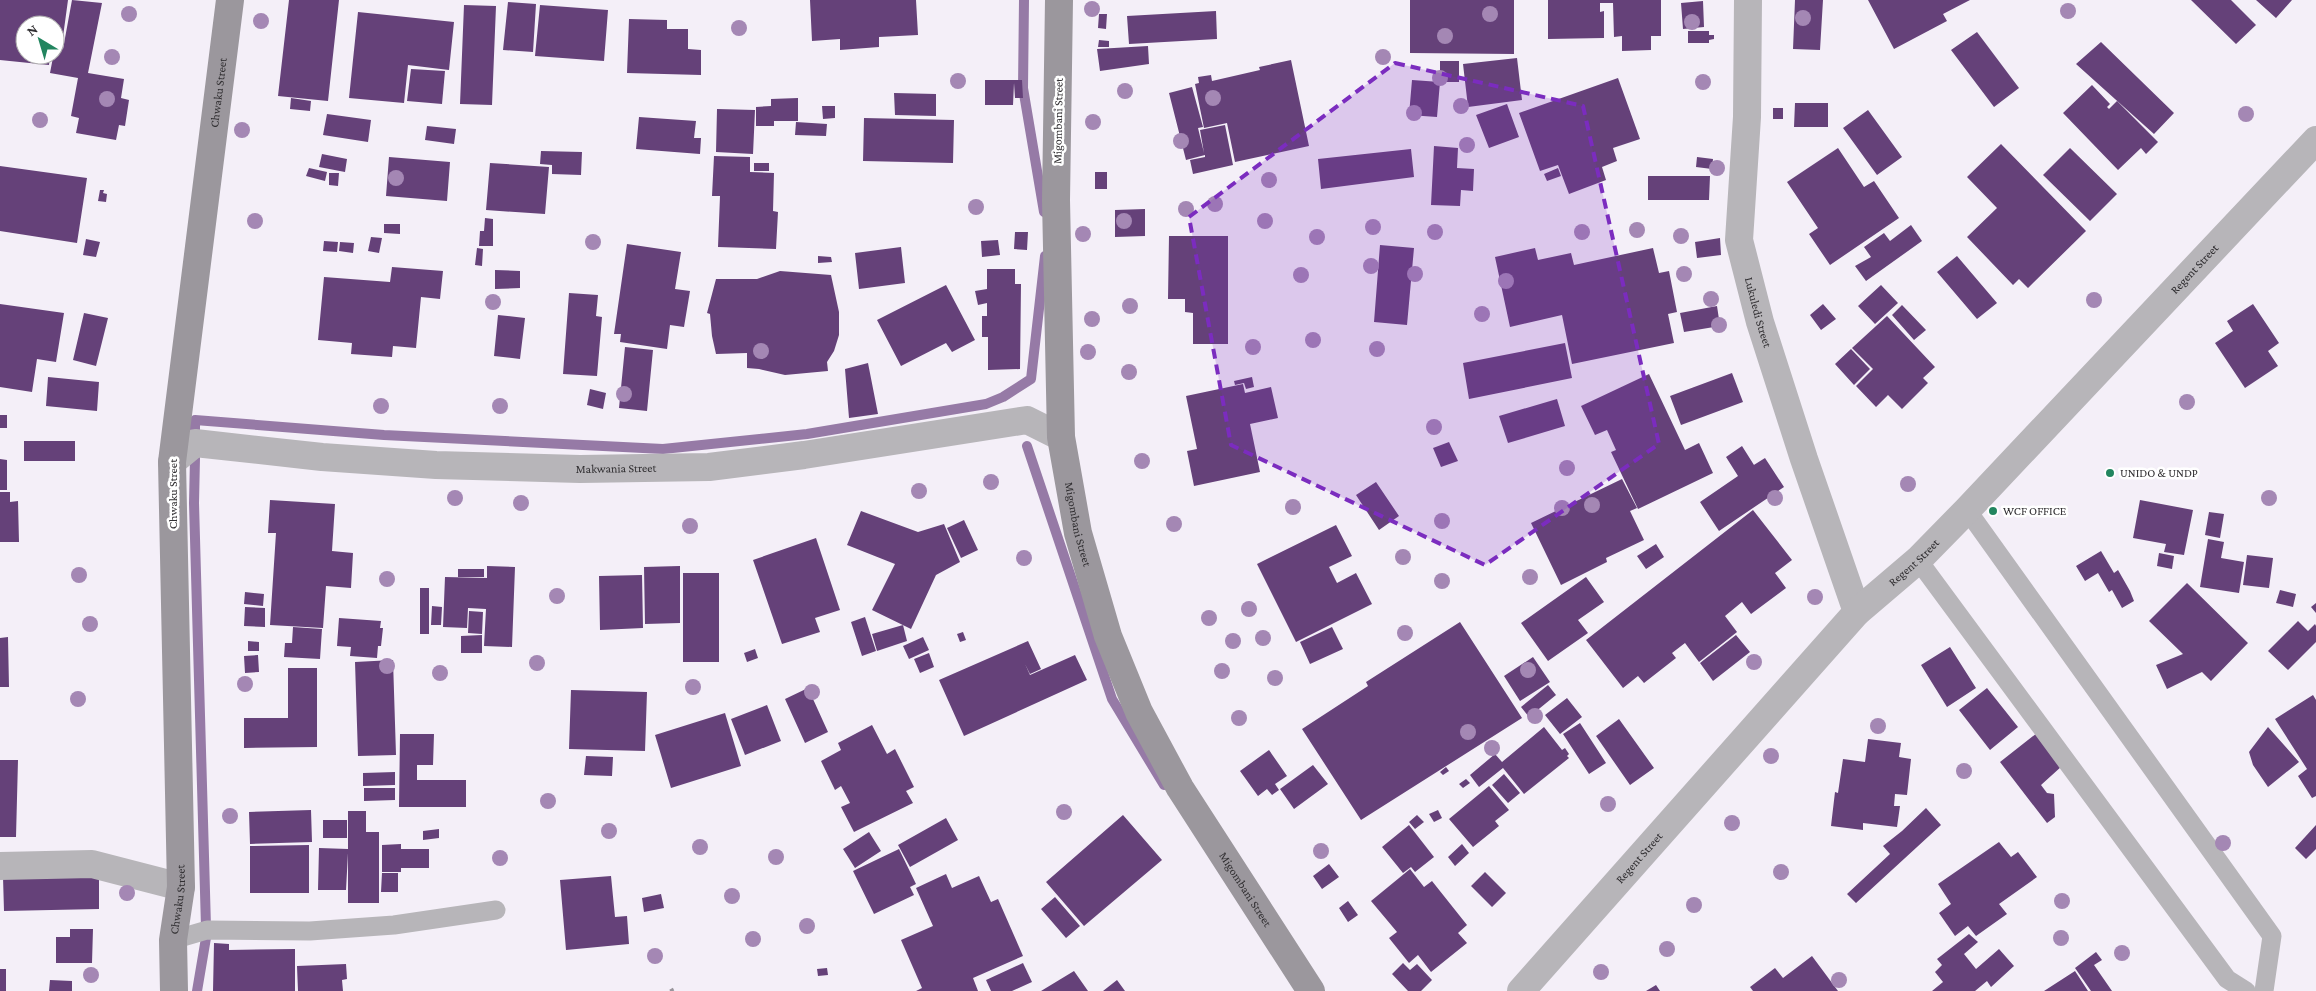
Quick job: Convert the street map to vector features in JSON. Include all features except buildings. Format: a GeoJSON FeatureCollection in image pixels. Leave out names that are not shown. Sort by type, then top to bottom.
{"type":"FeatureCollection","features":[{"type":"Feature","properties":{"kind":"main road","name":"Chwaku Street"},"geometry":{"type":"LineString","coordinates":[[174,991],[173,940],[181,888],[172,462],[230,0]]}},
{"type":"Feature","properties":{"kind":"main road","name":"Migombani Street"},"geometry":{"type":"LineString","coordinates":[[1060,0],[1056,200],[1061,437],[1078,533],[1108,636],[1139,712],[1180,788],[1311,991]]}},
{"type":"Feature","properties":{"kind":"street","name":"Lukuledi Street"},"geometry":{"type":"LineString","coordinates":[[1748,0],[1747,117],[1739,240],[1760,322],[1856,612]]}},
{"type":"Feature","properties":{"kind":"street","name":"Regent Street"},"geometry":{"type":"LineString","coordinates":[[1521,991],[1856,612],[1918,560],[1967,510],[2316,140]]}},
{"type":"Feature","properties":{"kind":"street","name":"Makwania Street"},"geometry":{"type":"LineString","coordinates":[[172,462],[195,443],[436,465],[580,469],[709,467],[804,455],[1027,420],[1061,437]]}},
{"type":"Feature","properties":{"kind":"street"},"geometry":{"type":"LineString","coordinates":[[0,866],[92,864],[181,888]]}},
{"type":"Feature","properties":{"kind":"lane"},"geometry":{"type":"LineString","coordinates":[[1967,510],[2272,936],[2264,991]]}},
{"type":"Feature","properties":{"kind":"lane"},"geometry":{"type":"LineString","coordinates":[[1918,560],[2228,979],[2246,991]]}},
{"type":"Feature","properties":{"kind":"lane"},"geometry":{"type":"LineString","coordinates":[[173,940],[207,930],[310,931],[394,925],[496,910]]}},
{"type":"Feature","properties":{"kind":"highlighted area"},"geometry":{"type":"Polygon","coordinates":[[[1395,63],[1583,106],[1659,444],[1485,565],[1231,445],[1189,217],[1395,63]]]}},
{"type":"Feature","properties":{"kind":"waterway"},"geometry":{"type":"LineString","coordinates":[[1024,0],[1023,88],[1044,212]]}},
{"type":"Feature","properties":{"kind":"waterway"},"geometry":{"type":"LineString","coordinates":[[195,440],[195,420],[384,435],[663,449],[807,434],[986,404],[1003,397],[1031,379],[1045,256]]}},
{"type":"Feature","properties":{"kind":"waterway"},"geometry":{"type":"LineString","coordinates":[[1027,446],[1112,699],[1164,785]]}},
{"type":"Feature","properties":{"kind":"waterway"},"geometry":{"type":"LineString","coordinates":[[195,458],[194,503],[206,927]]}},
{"type":"Feature","properties":{"kind":"waterway"},"geometry":{"type":"LineString","coordinates":[[197,991],[207,932]]}},
{"type":"Feature","properties":{"kind":"place","name":"UNIDO & UNDP"},"geometry":{"type":"Point","coordinates":[2110,473]}},
{"type":"Feature","properties":{"kind":"place","name":"WCF OFFICE"},"geometry":{"type":"Point","coordinates":[1993,511]}}]}
